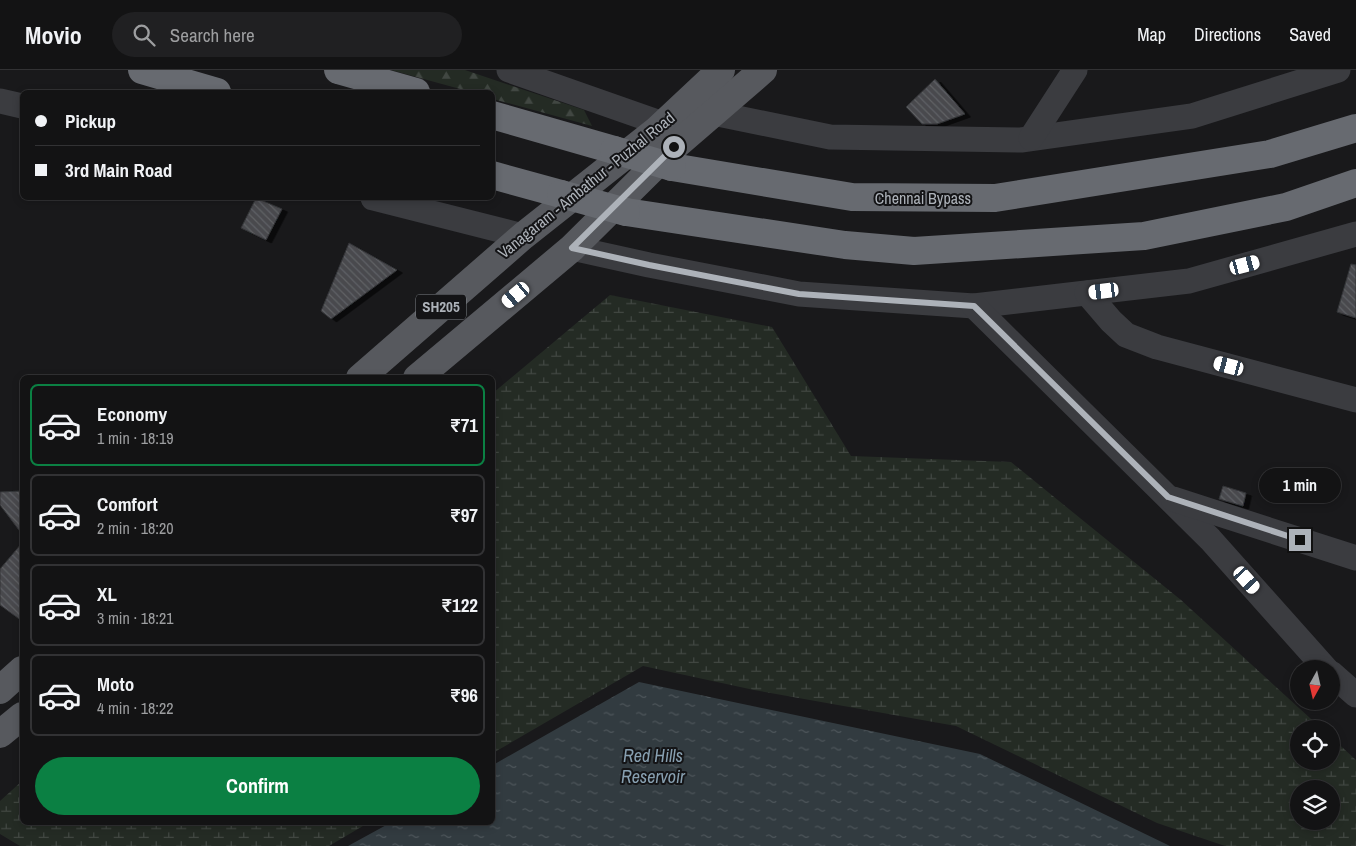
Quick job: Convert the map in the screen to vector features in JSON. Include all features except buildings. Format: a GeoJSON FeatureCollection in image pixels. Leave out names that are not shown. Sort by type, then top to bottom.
{"type":"FeatureCollection","features":[{"type":"Feature","properties":{"kind":"highway"},"geometry":{"type":"LineString","coordinates":[[142,70],[210,90]]}},
{"type":"Feature","properties":{"kind":"highway"},"geometry":{"type":"LineString","coordinates":[[338,70],[409,90]]}},
{"type":"Feature","properties":{"kind":"highway","name":"Chennai Bypass"},"geometry":{"type":"LineString","coordinates":[[495,116],[672,167],[852,197],[995,198],[1270,154],[1356,128]]}},
{"type":"Feature","properties":{"kind":"highway"},"geometry":{"type":"LineString","coordinates":[[495,176],[638,216],[845,245],[914,251],[1144,236],[1286,207],[1356,183]]}},
{"type":"Feature","properties":{"kind":"main road","name":"Vanagaram - Ambathur - Puzhal Road"},"geometry":{"type":"LineString","coordinates":[[363,375],[522,236],[663,124],[721,70]]}},
{"type":"Feature","properties":{"kind":"main road"},"geometry":{"type":"LineString","coordinates":[[421,375],[572,248],[674,147],[763,70]]}},
{"type":"Feature","properties":{"kind":"main road"},"geometry":{"type":"LineString","coordinates":[[0,690],[20,672]]}},
{"type":"Feature","properties":{"kind":"main road"},"geometry":{"type":"LineString","coordinates":[[0,734],[20,718]]}},
{"type":"Feature","properties":{"kind":"street"},"geometry":{"type":"LineString","coordinates":[[509,70],[663,124]]}},
{"type":"Feature","properties":{"kind":"street"},"geometry":{"type":"LineString","coordinates":[[1031,138],[1074,70]]}},
{"type":"Feature","properties":{"kind":"street"},"geometry":{"type":"LineString","coordinates":[[685,103],[713,113],[830,137],[1031,138],[1192,116],[1290,78],[1338,70]]}},
{"type":"Feature","properties":{"kind":"street"},"geometry":{"type":"LineString","coordinates":[[0,100],[20,105]]}},
{"type":"Feature","properties":{"kind":"street"},"geometry":{"type":"LineString","coordinates":[[381,200],[522,236]]}},
{"type":"Feature","properties":{"kind":"street"},"geometry":{"type":"LineString","coordinates":[[572,248],[799,294],[974,306],[1189,281],[1356,234]]}},
{"type":"Feature","properties":{"kind":"street"},"geometry":{"type":"LineString","coordinates":[[1088,293],[1110,321],[1126,335],[1157,347],[1356,400]]}},
{"type":"Feature","properties":{"kind":"street"},"geometry":{"type":"LineString","coordinates":[[974,306],[1210,539],[1318,660]]}},
{"type":"Feature","properties":{"kind":"street"},"geometry":{"type":"LineString","coordinates":[[1168,497],[1356,558]]}},
{"type":"Feature","properties":{"kind":"street"},"geometry":{"type":"LineString","coordinates":[[1340,681],[1356,695]]}},
{"type":"Feature","properties":{"kind":"green space"},"geometry":{"type":"Polygon","coordinates":[[[391,70],[465,70],[584,110],[592,126],[495,100],[495,90],[464,90],[391,70]]]}},
{"type":"Feature","properties":{"kind":"green space"},"geometry":{"type":"Polygon","coordinates":[[[610,295],[772,327],[851,456],[1011,462],[1181,600],[1290,700],[1290,710],[1301,710],[1312,720],[1290,720],[1290,770],[1340,770],[1340,745],[1356,760],[1356,846],[1225,846],[1157,823],[956,726],[754,690],[643,666],[495,752],[495,391],[610,295]]]}},
{"type":"Feature","properties":{"kind":"green space"},"geometry":{"type":"Polygon","coordinates":[[[20,783],[20,825],[365,825],[329,846],[20,846],[0,834],[0,801],[20,783]]]}},
{"type":"Feature","properties":{"kind":"water","name":"Red Hills Reservoir"},"geometry":{"type":"Polygon","coordinates":[[[639,682],[980,754],[1170,846],[348,846],[386,825],[495,825],[495,764],[639,682]]]}},
{"type":"Feature","properties":{"kind":"route"},"geometry":{"type":"LineString","coordinates":[[674,147],[572,248],[799,294],[974,306],[1168,497],[1300,540]]}}]}
